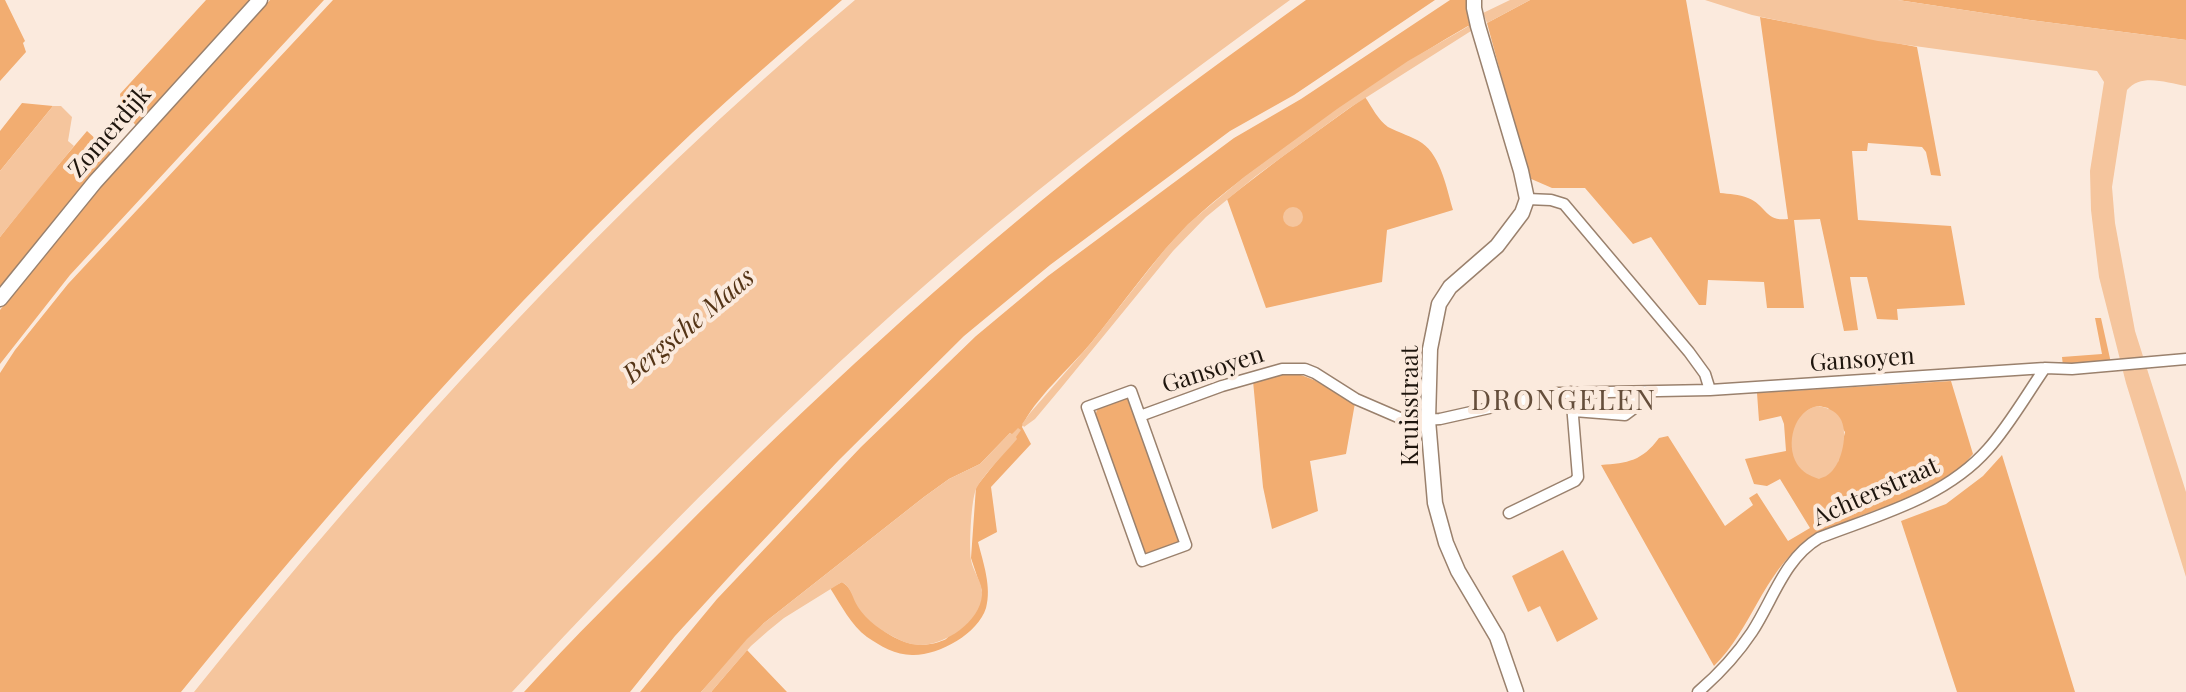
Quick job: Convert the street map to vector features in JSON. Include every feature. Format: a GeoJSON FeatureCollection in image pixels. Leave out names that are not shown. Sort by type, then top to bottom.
{"type":"FeatureCollection","features":[{"type":"Feature","properties":{"kind":"street","name":"Zomerdijk"},"geometry":{"type":"LineString","coordinates":[[0,299],[95,182],[260,0]]}},
{"type":"Feature","properties":{"kind":"street"},"geometry":{"type":"LineString","coordinates":[[1474,0],[1478,26],[1527,199],[1564,204],[1689,352],[1705,374],[1710,390]]}},
{"type":"Feature","properties":{"kind":"street","name":"Kruisstraat"},"geometry":{"type":"LineString","coordinates":[[1516,692],[1497,637],[1458,571],[1446,543],[1435,503],[1428,420],[1430,349],[1439,304],[1450,287],[1505,237],[1522,213],[1527,199]]}},
{"type":"Feature","properties":{"kind":"street","name":"Gansoyen"},"geometry":{"type":"LineString","coordinates":[[1140,416],[1222,386],[1296,368],[1315,373],[1356,399],[1407,421],[1440,419],[1556,393],[1710,390],[2045,368],[2072,369],[2186,359]]}},
{"type":"Feature","properties":{"kind":"street","name":"Achterstraat"},"geometry":{"type":"LineString","coordinates":[[1698,692],[1718,675],[1753,631],[1786,570],[1806,546],[1921,498],[1960,475],[1988,449],[2045,368]]}},
{"type":"Feature","properties":{"kind":"street","name":"Gansoyen"},"geometry":{"type":"LineString","coordinates":[[1131,391],[1140,416],[1186,545],[1142,561],[1087,407],[1131,391]]}},
{"type":"Feature","properties":{"kind":"street"},"geometry":{"type":"LineString","coordinates":[[1509,513],[1578,477],[1571,392]]}},
{"type":"Feature","properties":{"kind":"street"},"geometry":{"type":"LineString","coordinates":[[1574,411],[1625,415],[1633,409],[1633,393]]}},
{"type":"Feature","properties":{"kind":"shaded area"},"geometry":{"type":"Polygon","coordinates":[[[0,0],[5,0],[25,41],[26,52],[0,81],[0,0]]]}},
{"type":"Feature","properties":{"kind":"shaded area"},"geometry":{"type":"Polygon","coordinates":[[[206,0],[255,0],[137,127],[122,108],[120,94],[206,0]]]}},
{"type":"Feature","properties":{"kind":"shaded area"},"geometry":{"type":"Polygon","coordinates":[[[270,0],[324,0],[70,275],[0,364],[0,310],[107,177],[270,0]]]}},
{"type":"Feature","properties":{"kind":"shaded area"},"geometry":{"type":"Polygon","coordinates":[[[333,0],[842,0],[692,133],[491,334],[364,475],[181,692],[0,692],[0,373],[68,284],[333,0]]]}},
{"type":"Feature","properties":{"kind":"shaded area"},"geometry":{"type":"Polygon","coordinates":[[[1306,0],[1435,0],[1294,95],[1230,131],[1050,265],[964,336],[839,460],[738,567],[675,636],[630,692],[524,692],[726,486],[934,292],[1123,135],[1306,0]]]}},
{"type":"Feature","properties":{"kind":"shaded area"},"geometry":{"type":"Polygon","coordinates":[[[1450,0],[1469,0],[1476,25],[1470,29],[1468,26],[1380,80],[1213,202],[1161,254],[1091,343],[1035,406],[1022,427],[1031,444],[991,487],[997,532],[978,542],[988,600],[982,618],[966,635],[933,652],[906,655],[894,652],[861,632],[830,588],[842,582],[846,585],[863,612],[897,639],[928,644],[947,638],[982,591],[971,558],[976,487],[1015,438],[1010,433],[980,464],[949,479],[924,497],[764,623],[701,692],[640,692],[717,599],[861,447],[976,336],[1048,276],[1234,138],[1301,99],[1450,0]]]}},
{"type":"Feature","properties":{"kind":"shaded area"},"geometry":{"type":"Polygon","coordinates":[[[1530,0],[1686,0],[1720,193],[1748,198],[1770,216],[1780,219],[1788,219],[1760,17],[1917,47],[1941,176],[1931,175],[1922,147],[1868,143],[1867,151],[1852,151],[1858,220],[1951,226],[1965,305],[1897,309],[1898,320],[1877,319],[1867,277],[1850,277],[1858,330],[1844,331],[1820,219],[1794,220],[1804,308],[1767,308],[1764,282],[1708,280],[1706,305],[1699,305],[1651,237],[1633,244],[1585,188],[1552,188],[1529,178],[1487,23],[1530,0]]]}},
{"type":"Feature","properties":{"kind":"shaded area"},"geometry":{"type":"Polygon","coordinates":[[[1898,0],[2186,0],[2186,40],[2030,20],[1898,0]]]}},
{"type":"Feature","properties":{"kind":"shaded area"},"geometry":{"type":"Polygon","coordinates":[[[1365,97],[1384,124],[1429,149],[1442,174],[1453,210],[1387,230],[1382,282],[1266,308],[1227,199],[1365,97]]]}},
{"type":"Feature","properties":{"kind":"shaded area"},"geometry":{"type":"Polygon","coordinates":[[[22,103],[53,106],[0,171],[0,131],[22,103]]]}},
{"type":"Feature","properties":{"kind":"shaded area"},"geometry":{"type":"Polygon","coordinates":[[[87,131],[112,154],[0,294],[0,237],[87,131]]]}},
{"type":"Feature","properties":{"kind":"shaded area"},"geometry":{"type":"Polygon","coordinates":[[[2095,318],[2101,318],[2111,363],[2063,366],[2062,357],[2102,354],[2095,318]]]}},
{"type":"Feature","properties":{"kind":"shaded area"},"geometry":{"type":"Polygon","coordinates":[[[1287,373],[1314,380],[1355,403],[1346,454],[1310,461],[1318,511],[1272,529],[1263,487],[1253,381],[1287,373]]]}},
{"type":"Feature","properties":{"kind":"shaded area"},"geometry":{"type":"Polygon","coordinates":[[[1951,381],[1973,454],[1946,480],[1829,528],[1805,542],[1778,570],[1738,636],[1714,666],[1601,465],[1634,459],[1647,452],[1659,438],[1668,436],[1725,526],[1753,505],[1749,498],[1757,493],[1788,541],[1810,528],[1780,479],[1767,486],[1754,484],[1745,459],[1786,451],[1781,416],[1759,421],[1757,393],[1951,381]],[[1812,408],[1801,417],[1795,430],[1793,452],[1838,462],[1845,432],[1828,408],[1812,408]]]}},
{"type":"Feature","properties":{"kind":"shaded area"},"geometry":{"type":"Polygon","coordinates":[[[1129,398],[1180,540],[1147,554],[1142,550],[1095,416],[1098,407],[1129,398]]]}},
{"type":"Feature","properties":{"kind":"shaded area"},"geometry":{"type":"Polygon","coordinates":[[[2002,455],[2075,692],[1957,692],[1901,521],[1946,504],[1983,476],[2002,455]]]}},
{"type":"Feature","properties":{"kind":"shaded area"},"geometry":{"type":"Polygon","coordinates":[[[1563,550],[1598,619],[1557,642],[1540,606],[1528,612],[1512,576],[1563,550]]]}},
{"type":"Feature","properties":{"kind":"shaded area"},"geometry":{"type":"Polygon","coordinates":[[[747,650],[787,692],[711,692],[747,650]]]}},
{"type":"Feature","properties":{"kind":"water","name":"Bergsche Maas"},"geometry":{"type":"Polygon","coordinates":[[[855,0],[1290,0],[1077,159],[896,311],[727,470],[512,692],[194,692],[347,508],[508,330],[676,160],[764,78],[855,0]]]}},
{"type":"Feature","properties":{"kind":"water"},"geometry":{"type":"Polygon","coordinates":[[[1510,0],[1530,0],[1487,23],[1483,13],[1510,0]]]}},
{"type":"Feature","properties":{"kind":"water"},"geometry":{"type":"Polygon","coordinates":[[[1705,0],[1898,0],[2186,40],[2186,86],[2147,80],[2127,90],[2112,187],[2115,223],[2135,331],[2186,492],[2186,577],[2126,383],[2099,277],[2090,171],[2104,82],[2097,71],[1878,41],[1752,15],[1705,0]]]}},
{"type":"Feature","properties":{"kind":"water"},"geometry":{"type":"Polygon","coordinates":[[[1469,26],[1471,31],[1348,109],[1206,217],[1173,251],[1035,419],[1024,427],[1022,424],[1030,413],[1188,224],[1244,177],[1337,109],[1408,61],[1469,26]]]}},
{"type":"Feature","properties":{"kind":"water"},"geometry":{"type":"Polygon","coordinates":[[[53,106],[61,106],[72,117],[68,141],[74,146],[0,237],[0,171],[53,106]]]}},
{"type":"Feature","properties":{"kind":"water"},"geometry":{"type":"Polygon","coordinates":[[[1289,207],[1297,207],[1303,217],[1297,227],[1289,227],[1283,221],[1283,213],[1289,207]]]}},
{"type":"Feature","properties":{"kind":"water"},"geometry":{"type":"Polygon","coordinates":[[[1818,406],[1836,413],[1844,431],[1838,462],[1829,474],[1819,479],[1799,467],[1792,447],[1798,421],[1803,414],[1818,406]]]}},
{"type":"Feature","properties":{"kind":"water"},"geometry":{"type":"Polygon","coordinates":[[[1018,428],[1021,430],[1017,439],[975,492],[970,553],[982,595],[975,614],[960,630],[930,644],[904,642],[870,621],[842,582],[784,618],[751,646],[711,692],[701,692],[764,623],[924,497],[949,479],[980,464],[1018,428]]]}},
{"type":"Feature","properties":{"kind":"district","name":"DRONGELEN"},"geometry":{"type":"Point","coordinates":[1564,401]}}]}
